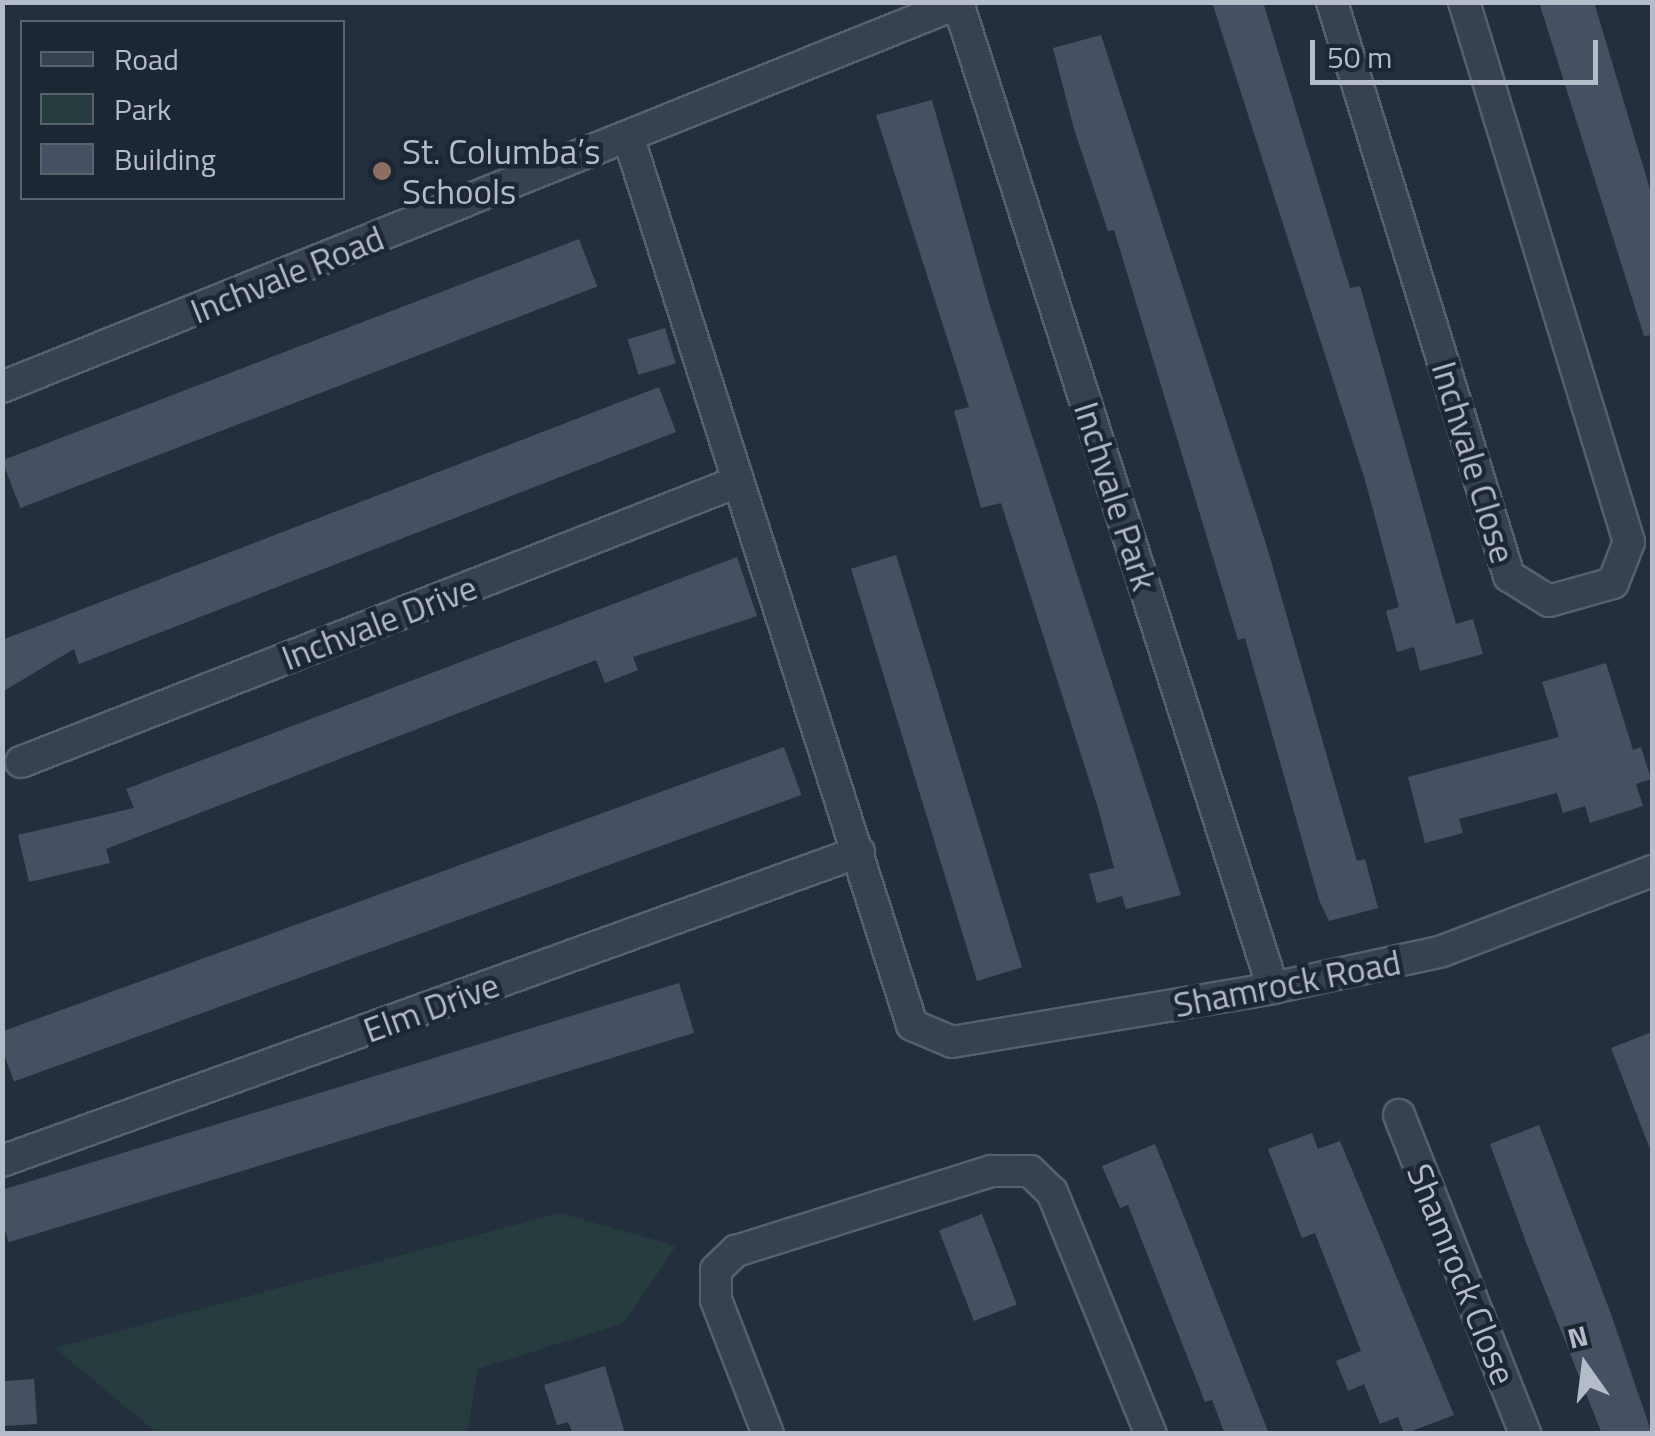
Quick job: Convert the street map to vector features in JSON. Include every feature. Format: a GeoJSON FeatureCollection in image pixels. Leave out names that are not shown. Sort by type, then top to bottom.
{"type":"FeatureCollection","features":[{"type":"Feature","properties":{"kind":"street","name":"Inchvale Close"},"geometry":{"type":"LineString","coordinates":[[1332,2],[1509,576],[1548,601],[1613,583],[1629,542],[1464,2]]}},
{"type":"Feature","properties":{"kind":"street","name":"Inchvale Road"},"geometry":{"type":"LineString","coordinates":[[2,386],[959,3]]}},
{"type":"Feature","properties":{"kind":"street","name":"Inchvale Park"},"geometry":{"type":"LineString","coordinates":[[959,3],[1274,988]]}},
{"type":"Feature","properties":{"kind":"street"},"geometry":{"type":"LineString","coordinates":[[628,136],[858,852]]}},
{"type":"Feature","properties":{"kind":"street","name":"Inchvale Drive"},"geometry":{"type":"LineString","coordinates":[[21,762],[737,482]]}},
{"type":"Feature","properties":{"kind":"street","name":"Shamrock Road"},"geometry":{"type":"LineString","coordinates":[[858,852],[912,1025],[952,1042],[1274,988],[1440,952],[1652,871]]}},
{"type":"Feature","properties":{"kind":"street","name":"Elm Drive"},"geometry":{"type":"LineString","coordinates":[[2,1161],[858,852]]}},
{"type":"Feature","properties":{"kind":"street","name":"Shamrock Close"},"geometry":{"type":"LineString","coordinates":[[1399,1115],[1526,1434]]}},
{"type":"Feature","properties":{"kind":"street"},"geometry":{"type":"LineString","coordinates":[[768,1434],[716,1300],[716,1270],[736,1251],[868,1206],[992,1170],[1030,1171],[1052,1192],[1151,1434]]}},
{"type":"Feature","properties":{"kind":"green space"},"geometry":{"type":"Polygon","coordinates":[[[560,1213],[676,1246],[624,1323],[478,1369],[467,1433],[157,1433],[55,1348],[560,1213]]]}},
{"type":"Feature","properties":{"kind":"building"},"geometry":{"type":"Polygon","coordinates":[[[1212,2],[1263,2],[1350,288],[1360,286],[1456,624],[1473,619],[1483,654],[1420,671],[1414,647],[1397,652],[1386,611],[1399,607],[1365,480],[1212,2]]]}},
{"type":"Feature","properties":{"kind":"building"},"geometry":{"type":"Polygon","coordinates":[[[1539,2],[1594,2],[1652,196],[1652,335],[1644,336],[1539,2]]]}},
{"type":"Feature","properties":{"kind":"building"},"geometry":{"type":"Polygon","coordinates":[[[1101,35],[1267,547],[1357,861],[1365,859],[1378,908],[1329,921],[1319,900],[1245,638],[1238,640],[1114,230],[1108,231],[1074,129],[1053,48],[1101,35]]]}},
{"type":"Feature","properties":{"kind":"building"},"geometry":{"type":"Polygon","coordinates":[[[932,100],[990,306],[1181,895],[1126,909],[1122,896],[1097,903],[1089,874],[1114,868],[1098,808],[1001,503],[981,508],[954,411],[969,407],[876,115],[932,100]]]}},
{"type":"Feature","properties":{"kind":"building"},"geometry":{"type":"Polygon","coordinates":[[[579,239],[597,287],[20,508],[2,460],[579,239]]]}},
{"type":"Feature","properties":{"kind":"building"},"geometry":{"type":"Polygon","coordinates":[[[665,328],[676,363],[639,375],[628,339],[665,328]]]}},
{"type":"Feature","properties":{"kind":"building"},"geometry":{"type":"Polygon","coordinates":[[[659,387],[676,432],[79,664],[74,649],[2,692],[2,640],[659,387]]]}},
{"type":"Feature","properties":{"kind":"building"},"geometry":{"type":"Polygon","coordinates":[[[896,555],[1022,967],[977,981],[851,569],[896,555]]]}},
{"type":"Feature","properties":{"kind":"building"},"geometry":{"type":"Polygon","coordinates":[[[737,557],[757,616],[633,657],[638,670],[605,683],[596,660],[106,849],[110,863],[29,882],[18,835],[134,808],[126,789],[737,557]]]}},
{"type":"Feature","properties":{"kind":"building"},"geometry":{"type":"Polygon","coordinates":[[[1606,663],[1633,750],[1641,747],[1651,779],[1636,784],[1643,806],[1590,823],[1585,806],[1563,813],[1557,793],[1459,819],[1463,833],[1425,843],[1408,777],[1559,737],[1542,682],[1606,663]]]}},
{"type":"Feature","properties":{"kind":"building"},"geometry":{"type":"Polygon","coordinates":[[[784,747],[801,795],[14,1082],[2,1049],[2,1032],[784,747]]]}},
{"type":"Feature","properties":{"kind":"building"},"geometry":{"type":"Polygon","coordinates":[[[679,983],[694,1033],[9,1242],[2,1221],[2,1190],[679,983]]]}},
{"type":"Feature","properties":{"kind":"building"},"geometry":{"type":"Polygon","coordinates":[[[1652,1032],[1652,1148],[1650,1149],[1611,1048],[1652,1032]]]}},
{"type":"Feature","properties":{"kind":"building"},"geometry":{"type":"Polygon","coordinates":[[[1539,1125],[1652,1434],[1602,1434],[1490,1144],[1539,1125]]]}},
{"type":"Feature","properties":{"kind":"building"},"geometry":{"type":"Polygon","coordinates":[[[1312,1133],[1318,1149],[1340,1141],[1454,1415],[1404,1434],[1398,1417],[1380,1424],[1364,1384],[1348,1391],[1336,1361],[1361,1351],[1315,1233],[1302,1238],[1268,1149],[1312,1133]]]}},
{"type":"Feature","properties":{"kind":"building"},"geometry":{"type":"Polygon","coordinates":[[[1155,1144],[1269,1434],[1225,1434],[1212,1400],[1205,1402],[1128,1205],[1120,1208],[1102,1166],[1155,1144]]]}},
{"type":"Feature","properties":{"kind":"building"},"geometry":{"type":"Polygon","coordinates":[[[982,1214],[1017,1305],[974,1321],[939,1230],[982,1214]]]}},
{"type":"Feature","properties":{"kind":"building"},"geometry":{"type":"Polygon","coordinates":[[[605,1366],[625,1434],[573,1434],[568,1422],[557,1425],[544,1385],[605,1366]]]}},
{"type":"Feature","properties":{"kind":"building"},"geometry":{"type":"Polygon","coordinates":[[[34,1379],[37,1424],[5,1426],[2,1381],[34,1379]]]}},
{"type":"Feature","properties":{"kind":"place","name":"St. Columba’s Schools"},"geometry":{"type":"Point","coordinates":[382,171]}}]}
